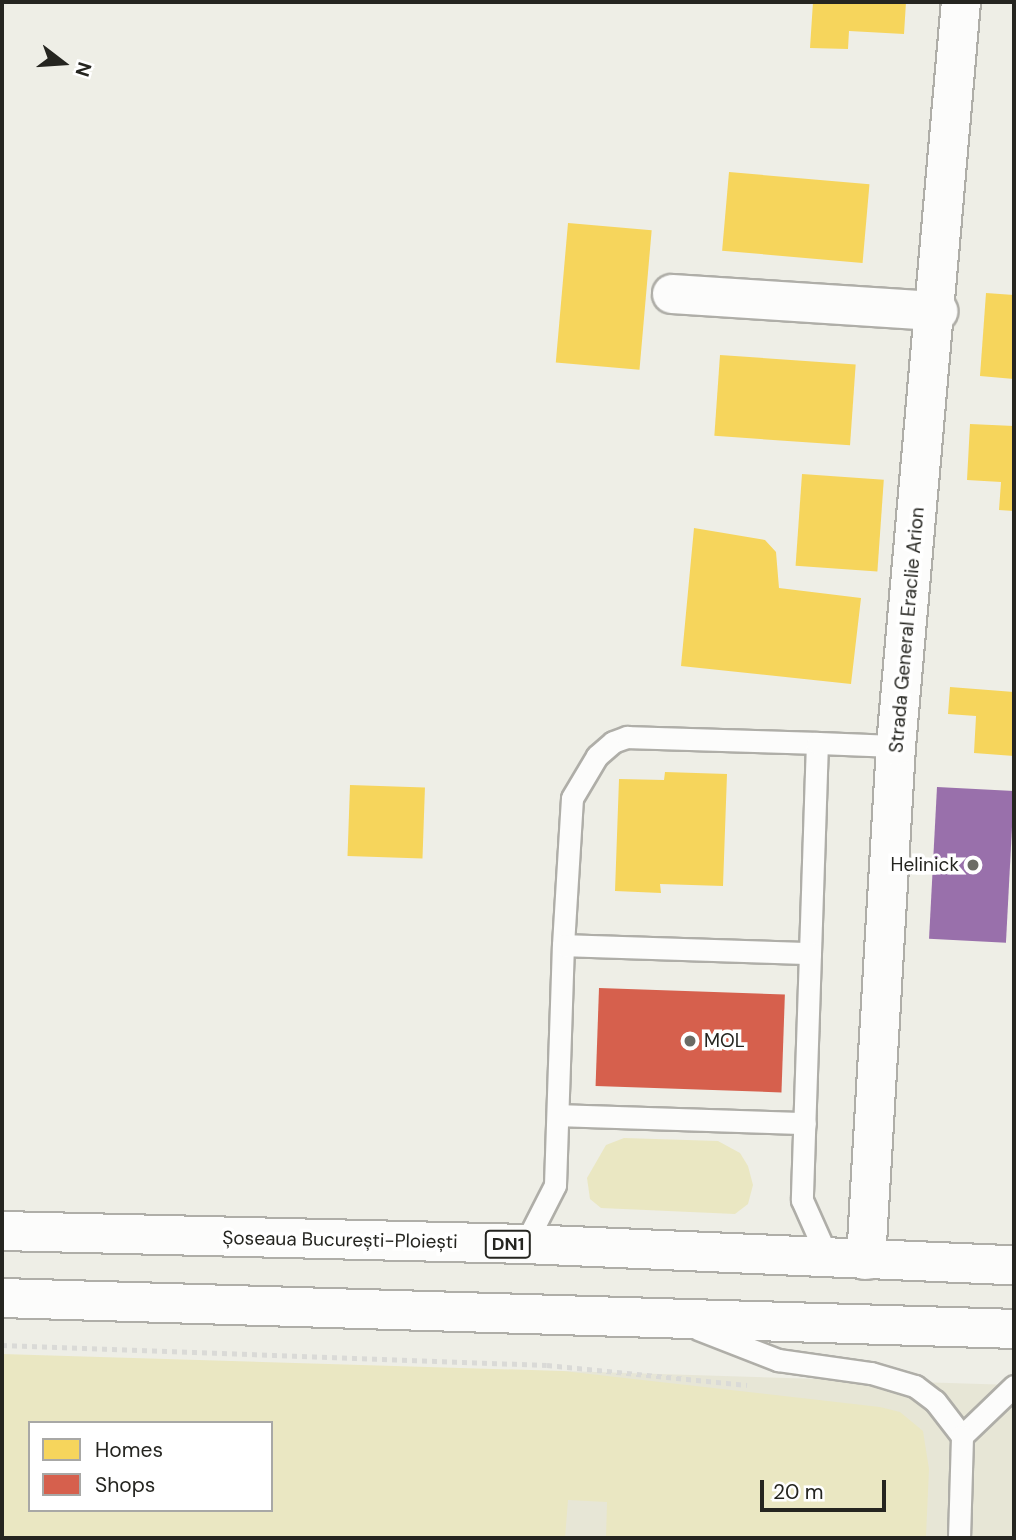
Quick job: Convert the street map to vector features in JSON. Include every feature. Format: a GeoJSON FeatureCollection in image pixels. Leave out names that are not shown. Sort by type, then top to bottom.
{"type":"FeatureCollection","features":[{"type":"Feature","properties":{"kind":"main road","name":"Strada General Eraclie Arion"},"geometry":{"type":"LineString","coordinates":[[866,1260],[896,746],[938,311],[961,2]]}},
{"type":"Feature","properties":{"kind":"main road"},"geometry":{"type":"LineString","coordinates":[[672,294],[938,311]]}},
{"type":"Feature","properties":{"kind":"main road","name":"Șoseaua București-Ploiești"},"geometry":{"type":"LineString","coordinates":[[2,1231],[525,1244],[1014,1265]]}},
{"type":"Feature","properties":{"kind":"main road"},"geometry":{"type":"LineString","coordinates":[[2,1298],[1014,1329]]}},
{"type":"Feature","properties":{"kind":"lane"},"geometry":{"type":"LineString","coordinates":[[525,1244],[555,1185],[563,945],[572,799],[597,756],[613,742],[627,737],[896,746]]}},
{"type":"Feature","properties":{"kind":"lane"},"geometry":{"type":"LineString","coordinates":[[817,743],[802,1200],[827,1256]]}},
{"type":"Feature","properties":{"kind":"lane"},"geometry":{"type":"LineString","coordinates":[[563,945],[810,953]]}},
{"type":"Feature","properties":{"kind":"lane"},"geometry":{"type":"LineString","coordinates":[[558,1115],[805,1123]]}},
{"type":"Feature","properties":{"kind":"lane"},"geometry":{"type":"LineString","coordinates":[[670,1318],[778,1360],[871,1373],[915,1386],[935,1401],[962,1436],[959,1538]]}},
{"type":"Feature","properties":{"kind":"lane"},"geometry":{"type":"LineString","coordinates":[[962,1436],[1014,1386]]}},
{"type":"Feature","properties":{"kind":"path"},"geometry":{"type":"LineString","coordinates":[[2,1345],[547,1365],[762,1386]]}},
{"type":"Feature","properties":{"kind":"shaded area"},"geometry":{"type":"Polygon","coordinates":[[[624,1138],[718,1141],[740,1153],[748,1166],[753,1185],[748,1204],[735,1214],[601,1208],[590,1199],[587,1178],[606,1145],[624,1138]]]}},
{"type":"Feature","properties":{"kind":"shaded area"},"geometry":{"type":"Polygon","coordinates":[[[2,1354],[563,1371],[880,1407],[900,1412],[923,1431],[929,1469],[926,1536],[606,1538],[607,1502],[568,1500],[565,1538],[2,1538],[2,1354]]]}},
{"type":"Feature","properties":{"kind":"shaded area"},"geometry":{"type":"Polygon","coordinates":[[[563,1371],[1014,1385],[1014,1538],[504,1538],[563,1371]]]}},
{"type":"Feature","properties":{"kind":"building: Homes"},"geometry":{"type":"Polygon","coordinates":[[[813,2],[906,2],[904,34],[849,31],[848,49],[810,48],[813,2]]]}},
{"type":"Feature","properties":{"kind":"building: Homes"},"geometry":{"type":"Polygon","coordinates":[[[729,172],[869,184],[863,263],[722,251],[729,172]]]}},
{"type":"Feature","properties":{"kind":"building: Homes"},"geometry":{"type":"Polygon","coordinates":[[[568,223],[652,230],[639,370],[556,362],[568,223]]]}},
{"type":"Feature","properties":{"kind":"building: Homes"},"geometry":{"type":"Polygon","coordinates":[[[986,293],[1014,295],[1014,379],[980,376],[986,293]]]}},
{"type":"Feature","properties":{"kind":"building: Homes"},"geometry":{"type":"Polygon","coordinates":[[[720,355],[856,364],[850,445],[714,436],[720,355]]]}},
{"type":"Feature","properties":{"kind":"building: Homes"},"geometry":{"type":"Polygon","coordinates":[[[970,424],[1014,426],[1014,511],[999,510],[1001,482],[967,480],[970,424]]]}},
{"type":"Feature","properties":{"kind":"building: Homes"},"geometry":{"type":"Polygon","coordinates":[[[802,474],[884,480],[877,571],[796,566],[802,474]]]}},
{"type":"Feature","properties":{"kind":"building: Homes"},"geometry":{"type":"Polygon","coordinates":[[[694,528],[765,540],[776,552],[779,588],[861,598],[851,684],[681,666],[694,528]]]}},
{"type":"Feature","properties":{"kind":"building: Homes"},"geometry":{"type":"Polygon","coordinates":[[[950,687],[1014,692],[1014,756],[974,753],[976,716],[948,714],[950,687]]]}},
{"type":"Feature","properties":{"kind":"building: Homes"},"geometry":{"type":"Polygon","coordinates":[[[665,772],[727,774],[723,886],[660,884],[661,893],[615,891],[619,779],[664,780],[665,772]]]}},
{"type":"Feature","properties":{"kind":"building: Homes"},"geometry":{"type":"Polygon","coordinates":[[[350,785],[425,788],[422,859],[348,856],[350,785]]]}},
{"type":"Feature","properties":{"kind":"building: Shops","name":"MOL"},"geometry":{"type":"Polygon","coordinates":[[[599,988],[785,994],[781,1092],[596,1086],[599,988]]]}},
{"type":"Feature","properties":{"kind":"building: Offices","name":"Helinick"},"geometry":{"type":"Polygon","coordinates":[[[937,787],[1014,791],[1006,943],[929,939],[937,787]]]}},
{"type":"Feature","properties":{"kind":"place","name":"Helinick"},"geometry":{"type":"Point","coordinates":[973,865]}},
{"type":"Feature","properties":{"kind":"place","name":"MOL"},"geometry":{"type":"Point","coordinates":[690,1041]}}]}
